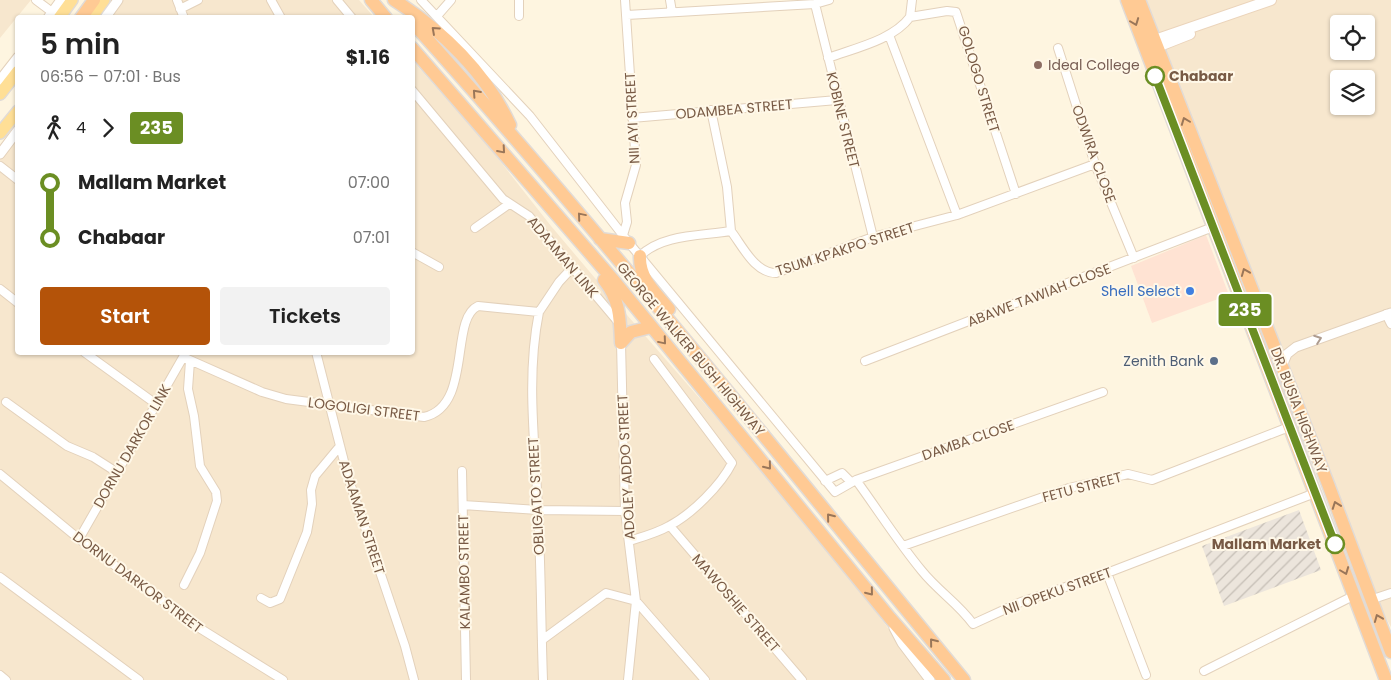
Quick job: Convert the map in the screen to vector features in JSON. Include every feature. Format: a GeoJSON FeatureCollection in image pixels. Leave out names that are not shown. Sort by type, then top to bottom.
{"type":"FeatureCollection","features":[{"type":"Feature","properties":{"kind":"highway"},"geometry":{"type":"LineString","coordinates":[[83,15],[94,0]]}},
{"type":"Feature","properties":{"kind":"highway"},"geometry":{"type":"LineString","coordinates":[[371,0],[384,15]]}},
{"type":"Feature","properties":{"kind":"highway"},"geometry":{"type":"LineString","coordinates":[[393,0],[406,15]]}},
{"type":"Feature","properties":{"kind":"highway"},"geometry":{"type":"LineString","coordinates":[[393,0],[419,16],[468,63],[502,107],[516,138]]}},
{"type":"Feature","properties":{"kind":"highway","name":"DR. BUSIA HIGHWAY"},"geometry":{"type":"LineString","coordinates":[[1126,0],[1150,46],[1282,366],[1370,600],[1388,638],[1391,652]]}},
{"type":"Feature","properties":{"kind":"highway","name":"DR. BUSIA HIGHWAY"},"geometry":{"type":"LineString","coordinates":[[1139,0],[1150,46],[1213,227],[1386,680]]}},
{"type":"Feature","properties":{"kind":"highway","name":"GEORGE WALKER BUSH HIGHWAY"},"geometry":{"type":"LineString","coordinates":[[415,25],[516,138],[684,338],[964,680]]}},
{"type":"Feature","properties":{"kind":"highway","name":"GEORGE WALKER BUSH HIGHWAY"},"geometry":{"type":"LineString","coordinates":[[415,51],[539,193],[758,454],[890,618],[944,680]]}},
{"type":"Feature","properties":{"kind":"highway"},"geometry":{"type":"LineString","coordinates":[[539,193],[550,214],[610,287],[616,299],[621,343]]}},
{"type":"Feature","properties":{"kind":"highway"},"geometry":{"type":"LineString","coordinates":[[600,239],[626,239]]}},
{"type":"Feature","properties":{"kind":"highway"},"geometry":{"type":"LineString","coordinates":[[640,256],[640,268],[644,277],[676,318],[684,338]]}},
{"type":"Feature","properties":{"kind":"highway"},"geometry":{"type":"LineString","coordinates":[[621,343],[631,332],[651,327]]}},
{"type":"Feature","properties":{"kind":"main road"},"geometry":{"type":"LineString","coordinates":[[54,15],[72,0]]}},
{"type":"Feature","properties":{"kind":"main road"},"geometry":{"type":"LineString","coordinates":[[93,15],[104,0]]}},
{"type":"Feature","properties":{"kind":"main road"},"geometry":{"type":"LineString","coordinates":[[1150,46],[1268,0]]}},
{"type":"Feature","properties":{"kind":"main road"},"geometry":{"type":"LineString","coordinates":[[0,94],[15,75]]}},
{"type":"Feature","properties":{"kind":"main road"},"geometry":{"type":"LineString","coordinates":[[0,133],[15,115]]}},
{"type":"Feature","properties":{"kind":"street"},"geometry":{"type":"LineString","coordinates":[[36,0],[52,15]]}},
{"type":"Feature","properties":{"kind":"street"},"geometry":{"type":"LineString","coordinates":[[54,15],[61,0]]}},
{"type":"Feature","properties":{"kind":"street"},"geometry":{"type":"LineString","coordinates":[[107,15],[118,0]]}},
{"type":"Feature","properties":{"kind":"street"},"geometry":{"type":"LineString","coordinates":[[177,0],[183,15]]}},
{"type":"Feature","properties":{"kind":"street"},"geometry":{"type":"LineString","coordinates":[[180,9],[198,0]]}},
{"type":"Feature","properties":{"kind":"street"},"geometry":{"type":"LineString","coordinates":[[271,0],[279,15]]}},
{"type":"Feature","properties":{"kind":"street"},"geometry":{"type":"LineString","coordinates":[[337,0],[350,15]]}},
{"type":"Feature","properties":{"kind":"street"},"geometry":{"type":"LineString","coordinates":[[421,0],[530,116],[626,239],[825,481],[842,473],[854,481]]}},
{"type":"Feature","properties":{"kind":"street"},"geometry":{"type":"LineString","coordinates":[[437,16],[451,0]]}},
{"type":"Feature","properties":{"kind":"street"},"geometry":{"type":"LineString","coordinates":[[519,0],[519,16]]}},
{"type":"Feature","properties":{"kind":"street","name":"NII AYI STREET"},"geometry":{"type":"LineString","coordinates":[[625,0],[636,165],[625,203],[626,239]]}},
{"type":"Feature","properties":{"kind":"street"},"geometry":{"type":"LineString","coordinates":[[670,0],[672,12]]}},
{"type":"Feature","properties":{"kind":"street"},"geometry":{"type":"LineString","coordinates":[[627,15],[815,4],[830,0]]}},
{"type":"Feature","properties":{"kind":"street"},"geometry":{"type":"LineString","coordinates":[[828,58],[889,35],[904,25],[910,17],[912,0]]}},
{"type":"Feature","properties":{"kind":"street","name":"KOBINE STREET"},"geometry":{"type":"LineString","coordinates":[[815,4],[837,100],[873,237]]}},
{"type":"Feature","properties":{"kind":"street","name":"GOLOGO STREET"},"geometry":{"type":"LineString","coordinates":[[910,17],[952,10],[959,15],[1016,194]]}},
{"type":"Feature","properties":{"kind":"street"},"geometry":{"type":"LineString","coordinates":[[889,35],[957,215]]}},
{"type":"Feature","properties":{"kind":"street","name":"ODWIRA CLOSE"},"geometry":{"type":"LineString","coordinates":[[1058,48],[1095,164],[1134,258]]}},
{"type":"Feature","properties":{"kind":"street"},"geometry":{"type":"LineString","coordinates":[[0,80],[15,61]]}},
{"type":"Feature","properties":{"kind":"street","name":"ADAAMAN LINK"},"geometry":{"type":"LineString","coordinates":[[415,94],[502,199],[529,216],[620,325]]}},
{"type":"Feature","properties":{"kind":"street","name":"ODAMBEA STREET"},"geometry":{"type":"LineString","coordinates":[[632,118],[837,100]]}},
{"type":"Feature","properties":{"kind":"street"},"geometry":{"type":"LineString","coordinates":[[640,256],[650,247],[662,242],[731,231],[727,186],[711,110]]}},
{"type":"Feature","properties":{"kind":"street"},"geometry":{"type":"LineString","coordinates":[[0,154],[15,134]]}},
{"type":"Feature","properties":{"kind":"street","name":"TSUM KPAKPO STREET"},"geometry":{"type":"LineString","coordinates":[[731,231],[759,268],[766,273],[776,273],[873,237],[957,215],[1095,164]]}},
{"type":"Feature","properties":{"kind":"street"},"geometry":{"type":"LineString","coordinates":[[0,166],[15,178]]}},
{"type":"Feature","properties":{"kind":"street"},"geometry":{"type":"LineString","coordinates":[[475,228],[509,204]]}},
{"type":"Feature","properties":{"kind":"street","name":"ABAWE TAWIAH CLOSE"},"geometry":{"type":"LineString","coordinates":[[865,361],[1213,227]]}},
{"type":"Feature","properties":{"kind":"street"},"geometry":{"type":"LineString","coordinates":[[415,254],[439,267]]}},
{"type":"Feature","properties":{"kind":"street"},"geometry":{"type":"LineString","coordinates":[[539,312],[559,282],[572,268]]}},
{"type":"Feature","properties":{"kind":"street"},"geometry":{"type":"LineString","coordinates":[[0,289],[15,301]]}},
{"type":"Feature","properties":{"kind":"street","name":"LOGOLIGI STREET"},"geometry":{"type":"LineString","coordinates":[[186,357],[262,392],[286,399],[424,417],[437,414],[448,400],[459,365],[467,319],[473,308],[478,306],[539,312]]}},
{"type":"Feature","properties":{"kind":"street","name":"OBLIGATO STREET"},"geometry":{"type":"LineString","coordinates":[[539,312],[534,339],[532,424],[538,510],[543,680]]}},
{"type":"Feature","properties":{"kind":"street"},"geometry":{"type":"LineString","coordinates":[[1282,366],[1287,354],[1296,347],[1389,313],[1391,324]]}},
{"type":"Feature","properties":{"kind":"street","name":"ADOLEY ADDO STREET"},"geometry":{"type":"LineString","coordinates":[[621,343],[625,511],[636,601],[628,680]]}},
{"type":"Feature","properties":{"kind":"street"},"geometry":{"type":"LineString","coordinates":[[88,355],[156,404]]}},
{"type":"Feature","properties":{"kind":"street","name":"ADAAMAN STREET"},"geometry":{"type":"LineString","coordinates":[[317,355],[340,446],[375,559],[406,646],[414,680]]}},
{"type":"Feature","properties":{"kind":"street"},"geometry":{"type":"LineString","coordinates":[[184,584],[198,558],[217,501],[216,492],[200,466],[194,416],[188,388],[186,357]]}},
{"type":"Feature","properties":{"kind":"street","name":"DORNU DARKOR LINK"},"geometry":{"type":"LineString","coordinates":[[79,539],[156,404],[186,357]]}},
{"type":"Feature","properties":{"kind":"street"},"geometry":{"type":"LineString","coordinates":[[628,542],[670,526],[709,495],[725,478],[732,462],[654,360]]}},
{"type":"Feature","properties":{"kind":"street","name":"DAMBA CLOSE"},"geometry":{"type":"LineString","coordinates":[[825,481],[835,492],[854,481],[1103,392]]}},
{"type":"Feature","properties":{"kind":"street"},"geometry":{"type":"LineString","coordinates":[[6,402],[67,446],[93,457],[118,473]]}},
{"type":"Feature","properties":{"kind":"street","name":"FETU STREET"},"geometry":{"type":"LineString","coordinates":[[903,546],[1069,488],[1128,474],[1152,480],[1289,427]]}},
{"type":"Feature","properties":{"kind":"street"},"geometry":{"type":"LineString","coordinates":[[261,598],[270,603],[280,599],[307,532],[312,504],[311,490],[315,476],[340,446]]}},
{"type":"Feature","properties":{"kind":"street"},"geometry":{"type":"LineString","coordinates":[[462,471],[463,505]]}},
{"type":"Feature","properties":{"kind":"street","name":"DORNU DARKOR STREET"},"geometry":{"type":"LineString","coordinates":[[0,474],[79,539],[220,642],[283,680]]}},
{"type":"Feature","properties":{"kind":"street","name":"NII OPEKU STREET"},"geometry":{"type":"LineString","coordinates":[[854,481],[936,588],[961,608],[973,624],[1021,602],[1107,573],[1315,493]]}},
{"type":"Feature","properties":{"kind":"street","name":"KALAMBO STREET"},"geometry":{"type":"LineString","coordinates":[[466,680],[463,505],[538,510],[625,511]]}},
{"type":"Feature","properties":{"kind":"street","name":"MAWOSHIE STREET"},"geometry":{"type":"LineString","coordinates":[[670,526],[802,680]]}},
{"type":"Feature","properties":{"kind":"street"},"geometry":{"type":"LineString","coordinates":[[1107,573],[1146,675]]}},
{"type":"Feature","properties":{"kind":"street"},"geometry":{"type":"LineString","coordinates":[[0,577],[139,680]]}},
{"type":"Feature","properties":{"kind":"street"},"geometry":{"type":"LineString","coordinates":[[542,640],[606,593],[636,601],[705,680]]}},
{"type":"Feature","properties":{"kind":"street"},"geometry":{"type":"LineString","coordinates":[[1370,600],[1391,593]]}},
{"type":"Feature","properties":{"kind":"street"},"geometry":{"type":"LineString","coordinates":[[1204,671],[1355,595]]}},
{"type":"Feature","properties":{"kind":"street","name":"GEORGE WALKER BUSH HIGHWAY"},"geometry":{"type":"LineString","coordinates":[[890,618],[902,643],[930,680]]}},
{"type":"Feature","properties":{"kind":"street"},"geometry":{"type":"LineString","coordinates":[[0,675],[6,680]]}},
{"type":"Feature","properties":{"kind":"shaded area"},"geometry":{"type":"Polygon","coordinates":[[[0,0],[31,0],[19,15],[15,15],[15,20],[0,38],[0,0]]]}},
{"type":"Feature","properties":{"kind":"shaded area"},"geometry":{"type":"Polygon","coordinates":[[[121,0],[359,0],[372,15],[110,15],[121,0]]]}},
{"type":"Feature","properties":{"kind":"shaded area"},"geometry":{"type":"Polygon","coordinates":[[[1143,0],[1391,0],[1391,627],[1382,611],[1143,0]]]}},
{"type":"Feature","properties":{"kind":"shaded area"},"geometry":{"type":"Polygon","coordinates":[[[415,63],[493,152],[551,226],[600,284],[802,516],[928,680],[0,680],[0,160],[15,140],[15,355],[415,355],[415,63]]]}},
{"type":"Feature","properties":{"kind":"shaded area"},"geometry":{"type":"Polygon","coordinates":[[[1206,235],[1229,295],[1152,323],[1131,266],[1206,235]]]}},
{"type":"Feature","properties":{"kind":"shaded area"},"geometry":{"type":"Polygon","coordinates":[[[1299,510],[1321,570],[1224,606],[1202,546],[1299,510]]]}},
{"type":"Feature","properties":{"kind":"bus line","name":"235"},"geometry":{"type":"LineString","coordinates":[[1155,76],[1335,544]]}},
{"type":"Feature","properties":{"kind":"place","name":"Ideal College"},"geometry":{"type":"Point","coordinates":[1038,65]}},
{"type":"Feature","properties":{"kind":"place","name":"Chabaar"},"geometry":{"type":"Point","coordinates":[1155,76]}},
{"type":"Feature","properties":{"kind":"place","name":"Shell Select"},"geometry":{"type":"Point","coordinates":[1190,291]}},
{"type":"Feature","properties":{"kind":"place","name":"Zenith Bank"},"geometry":{"type":"Point","coordinates":[1214,361]}},
{"type":"Feature","properties":{"kind":"place","name":"Mallam Market"},"geometry":{"type":"Point","coordinates":[1335,544]}}]}
